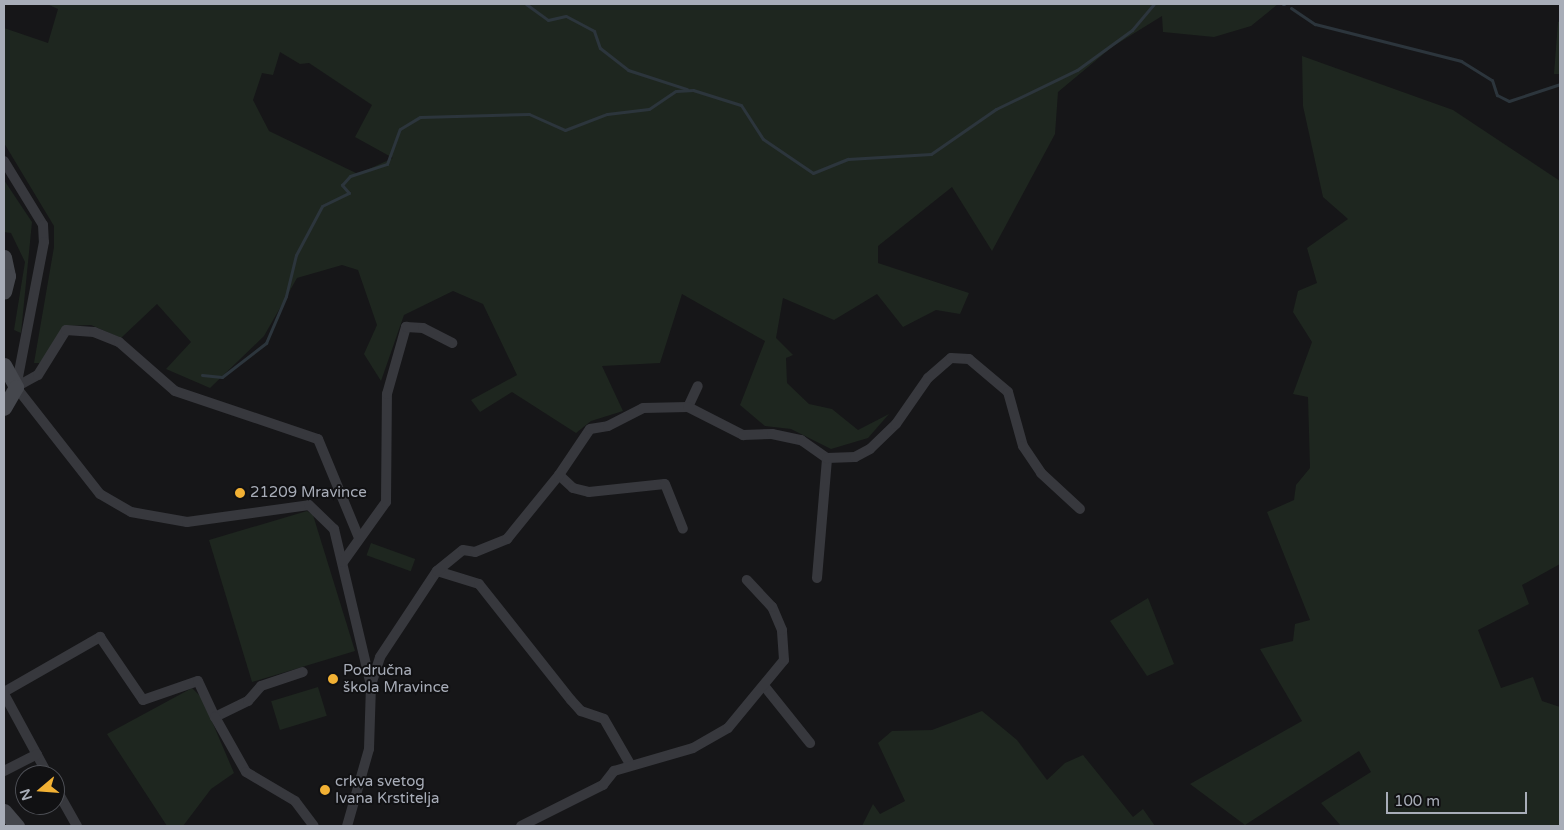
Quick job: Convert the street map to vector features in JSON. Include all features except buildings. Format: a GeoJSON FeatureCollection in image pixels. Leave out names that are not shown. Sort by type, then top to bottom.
{"type":"FeatureCollection","features":[{"type":"Feature","properties":{"kind":"main road"},"geometry":{"type":"LineString","coordinates":[[4,257],[8,276],[4,292]]}},
{"type":"Feature","properties":{"kind":"main road"},"geometry":{"type":"LineString","coordinates":[[4,365],[16,387],[4,408]]}},
{"type":"Feature","properties":{"kind":"main road"},"geometry":{"type":"LineString","coordinates":[[4,811],[18,826]]}},
{"type":"Feature","properties":{"kind":"street"},"geometry":{"type":"LineString","coordinates":[[4,161],[43,225],[44,242],[16,387],[100,494],[131,512],[187,522],[309,505],[334,529],[371,685],[369,749],[347,826]]}},
{"type":"Feature","properties":{"kind":"street"},"geometry":{"type":"LineString","coordinates":[[343,562],[386,502],[387,394],[406,327],[423,328],[452,343]]}},
{"type":"Feature","properties":{"kind":"street"},"geometry":{"type":"LineString","coordinates":[[16,387],[38,375],[66,330],[94,332],[119,342],[175,391],[318,439],[359,538]]}},
{"type":"Feature","properties":{"kind":"street"},"geometry":{"type":"LineString","coordinates":[[371,685],[380,656],[437,571],[463,550],[475,552],[506,539],[559,475],[590,428],[608,426],[644,408],[688,407],[743,434],[772,434],[801,440],[827,458],[855,457],[870,449],[896,424],[928,378],[951,358],[969,359],[1008,392],[1023,446],[1041,473],[1080,508]]}},
{"type":"Feature","properties":{"kind":"street"},"geometry":{"type":"LineString","coordinates":[[688,407],[698,386]]}},
{"type":"Feature","properties":{"kind":"street"},"geometry":{"type":"LineString","coordinates":[[817,578],[827,458]]}},
{"type":"Feature","properties":{"kind":"street"},"geometry":{"type":"LineString","coordinates":[[559,475],[573,488],[589,492],[665,484],[683,530]]}},
{"type":"Feature","properties":{"kind":"street"},"geometry":{"type":"LineString","coordinates":[[437,571],[479,584],[581,711],[604,719],[630,764]]}},
{"type":"Feature","properties":{"kind":"street"},"geometry":{"type":"LineString","coordinates":[[521,826],[603,785],[614,771],[630,764],[694,748],[728,728],[764,687],[784,660],[782,630],[772,607],[747,580]]}},
{"type":"Feature","properties":{"kind":"street"},"geometry":{"type":"LineString","coordinates":[[42,765],[4,693],[100,637],[142,700],[198,681],[215,717],[246,772],[295,801],[314,826]]}},
{"type":"Feature","properties":{"kind":"street"},"geometry":{"type":"LineString","coordinates":[[215,717],[248,701],[261,686],[303,672]]}},
{"type":"Feature","properties":{"kind":"street"},"geometry":{"type":"LineString","coordinates":[[764,687],[810,743]]}},
{"type":"Feature","properties":{"kind":"street"},"geometry":{"type":"LineString","coordinates":[[4,771],[36,754]]}},
{"type":"Feature","properties":{"kind":"street"},"geometry":{"type":"LineString","coordinates":[[65,805],[77,826]]}},
{"type":"Feature","properties":{"kind":"shaded area"},"geometry":{"type":"Polygon","coordinates":[[[47,4],[1278,4],[1251,26],[1214,37],[1163,32],[1162,16],[1112,47],[1058,92],[1055,134],[992,251],[952,187],[878,246],[878,263],[969,293],[960,314],[936,310],[903,327],[877,294],[834,320],[783,298],[776,338],[793,355],[786,358],[787,383],[809,404],[832,409],[858,430],[889,414],[868,438],[831,449],[791,429],[765,426],[740,405],[765,341],[682,294],[660,363],[602,366],[623,411],[591,421],[576,433],[512,392],[480,412],[471,400],[517,375],[483,304],[453,291],[404,315],[381,381],[364,354],[377,325],[358,270],[342,265],[297,278],[264,336],[210,388],[166,369],[191,342],[157,304],[121,338],[91,325],[64,326],[40,363],[34,363],[54,247],[54,226],[4,143],[4,28],[48,43],[58,9],[47,4]],[[280,52],[273,75],[262,73],[253,100],[269,131],[358,174],[393,158],[355,137],[372,105],[309,63],[300,64],[280,52]]]}},
{"type":"Feature","properties":{"kind":"shaded area"},"geometry":{"type":"Polygon","coordinates":[[[1560,21],[1560,74],[1554,74],[1558,22],[1560,21]]]}},
{"type":"Feature","properties":{"kind":"shaded area"},"geometry":{"type":"Polygon","coordinates":[[[1302,56],[1453,110],[1560,181],[1560,564],[1522,585],[1529,604],[1478,630],[1501,688],[1533,677],[1542,701],[1560,707],[1560,826],[1341,826],[1321,803],[1371,772],[1359,751],[1245,825],[1190,784],[1302,721],[1260,649],[1293,641],[1295,624],[1310,620],[1267,512],[1294,500],[1296,485],[1310,468],[1308,397],[1293,394],[1312,342],[1293,312],[1298,291],[1317,283],[1307,248],[1348,219],[1323,197],[1303,106],[1302,56]]]}},
{"type":"Feature","properties":{"kind":"shaded area"},"geometry":{"type":"Polygon","coordinates":[[[4,180],[32,222],[21,333],[14,330],[25,262],[11,233],[4,232],[4,180]]]}},
{"type":"Feature","properties":{"kind":"shaded area"},"geometry":{"type":"Polygon","coordinates":[[[307,511],[313,515],[355,651],[252,682],[209,540],[307,511]]]}},
{"type":"Feature","properties":{"kind":"shaded area"},"geometry":{"type":"Polygon","coordinates":[[[371,543],[415,559],[411,571],[367,555],[371,543]]]}},
{"type":"Feature","properties":{"kind":"shaded area"},"geometry":{"type":"Polygon","coordinates":[[[1148,598],[1174,664],[1147,676],[1110,621],[1148,598]]]}},
{"type":"Feature","properties":{"kind":"shaded area"},"geometry":{"type":"Polygon","coordinates":[[[318,687],[327,716],[280,730],[271,701],[318,687]]]}},
{"type":"Feature","properties":{"kind":"shaded area"},"geometry":{"type":"Polygon","coordinates":[[[192,688],[202,698],[234,773],[211,789],[183,826],[167,826],[107,734],[192,688]]]}},
{"type":"Feature","properties":{"kind":"shaded area"},"geometry":{"type":"Polygon","coordinates":[[[982,711],[1017,740],[1047,780],[1065,763],[1083,755],[1133,817],[1143,809],[1155,826],[862,826],[873,804],[880,814],[905,801],[878,743],[892,731],[932,730],[982,711]]]}},
{"type":"Feature","properties":{"kind":"waterway"},"geometry":{"type":"LineString","coordinates":[[526,4],[548,20],[566,16],[594,31],[600,48],[628,70],[687,89]]}},
{"type":"Feature","properties":{"kind":"waterway"},"geometry":{"type":"LineString","coordinates":[[202,375],[222,377],[266,343],[286,296],[296,255],[322,206],[349,193],[342,185],[350,176],[387,164],[400,129],[420,117],[529,114],[565,130],[607,114],[649,109],[676,91],[693,90],[741,105],[763,139],[813,173],[848,159],[931,154],[996,109],[1077,70],[1132,30],[1154,4]]}},
{"type":"Feature","properties":{"kind":"waterway"},"geometry":{"type":"LineString","coordinates":[[1291,8],[1315,24],[1461,61],[1492,80],[1497,95],[1509,101],[1560,84]]}},
{"type":"Feature","properties":{"kind":"place","name":"21209 Mravince"},"geometry":{"type":"Point","coordinates":[240,493]}},
{"type":"Feature","properties":{"kind":"place","name":"Područna škola Mravince"},"geometry":{"type":"Point","coordinates":[333,679]}},
{"type":"Feature","properties":{"kind":"place","name":"crkva svetog Ivana Krstitelja"},"geometry":{"type":"Point","coordinates":[325,790]}}]}
